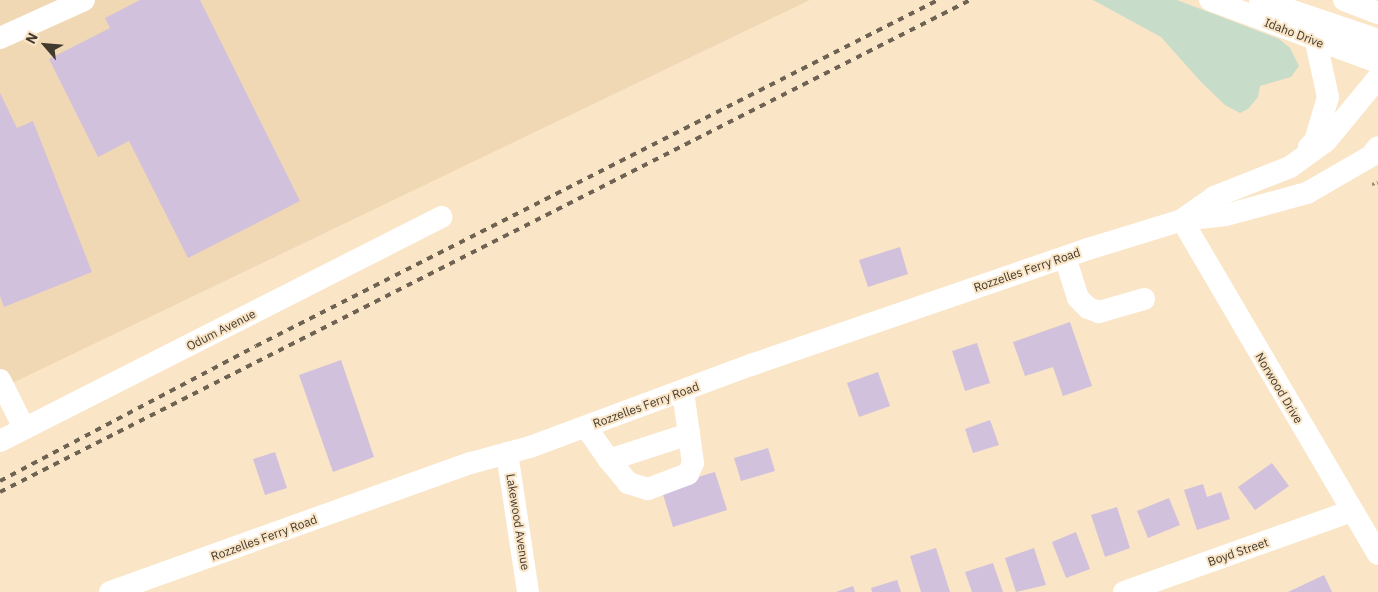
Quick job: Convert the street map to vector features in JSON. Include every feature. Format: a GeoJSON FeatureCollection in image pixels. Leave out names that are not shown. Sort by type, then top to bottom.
{"type":"FeatureCollection","features":[{"type":"Feature","properties":{"kind":"street"},"geometry":{"type":"LineString","coordinates":[[0,38],[84,0]]}},
{"type":"Feature","properties":{"kind":"street","name":"Idaho Drive"},"geometry":{"type":"LineString","coordinates":[[1210,0],[1316,42],[1378,62]]}},
{"type":"Feature","properties":{"kind":"street"},"geometry":{"type":"LineString","coordinates":[[1260,0],[1378,40]]}},
{"type":"Feature","properties":{"kind":"street"},"geometry":{"type":"LineString","coordinates":[[1344,0],[1378,13]]}},
{"type":"Feature","properties":{"kind":"street"},"geometry":{"type":"LineString","coordinates":[[1290,167],[1315,141],[1328,96],[1316,42]]}},
{"type":"Feature","properties":{"kind":"street"},"geometry":{"type":"LineString","coordinates":[[1182,220],[1214,197],[1290,167],[1326,141],[1378,78]]}},
{"type":"Feature","properties":{"kind":"street"},"geometry":{"type":"LineString","coordinates":[[1182,220],[1226,215],[1307,193],[1371,156],[1378,147]]}},
{"type":"Feature","properties":{"kind":"street","name":"Odum Avenue"},"geometry":{"type":"LineString","coordinates":[[0,441],[441,217]]}},
{"type":"Feature","properties":{"kind":"street","name":"Rozzelles Ferry Road"},"geometry":{"type":"LineString","coordinates":[[121,590],[471,463],[586,427],[778,356],[1065,257],[1182,220]]}},
{"type":"Feature","properties":{"kind":"street","name":"Norwood Drive"},"geometry":{"type":"LineString","coordinates":[[1182,220],[1378,554]]}},
{"type":"Feature","properties":{"kind":"street"},"geometry":{"type":"LineString","coordinates":[[1065,257],[1078,298],[1088,308],[1099,312],[1144,300]]}},
{"type":"Feature","properties":{"kind":"street"},"geometry":{"type":"LineString","coordinates":[[0,380],[24,428]]}},
{"type":"Feature","properties":{"kind":"street"},"geometry":{"type":"LineString","coordinates":[[586,427],[628,483],[648,489],[688,474],[693,463],[683,392]]}},
{"type":"Feature","properties":{"kind":"street"},"geometry":{"type":"LineString","coordinates":[[610,460],[689,434]]}},
{"type":"Feature","properties":{"kind":"street","name":"Lakewood Avenue"},"geometry":{"type":"LineString","coordinates":[[507,453],[528,592]]}},
{"type":"Feature","properties":{"kind":"street","name":"Boyd Street"},"geometry":{"type":"LineString","coordinates":[[1124,592],[1352,511]]}},
{"type":"Feature","properties":{"kind":"path"},"geometry":{"type":"LineString","coordinates":[[1372,184],[1378,182]]}},
{"type":"Feature","properties":{"kind":"shaded area"},"geometry":{"type":"Polygon","coordinates":[[[0,0],[810,0],[0,389],[0,0]]]}},
{"type":"Feature","properties":{"kind":"green space"},"geometry":{"type":"Polygon","coordinates":[[[1093,0],[1177,0],[1279,39],[1290,48],[1299,66],[1291,77],[1260,86],[1258,97],[1248,109],[1240,113],[1225,105],[1201,82],[1161,37],[1093,0]]]}},
{"type":"Feature","properties":{"kind":"building"},"geometry":{"type":"Polygon","coordinates":[[[140,0],[200,0],[300,201],[188,258],[129,141],[98,157],[49,59],[110,28],[105,18],[140,0]]]}},
{"type":"Feature","properties":{"kind":"building"},"geometry":{"type":"Polygon","coordinates":[[[0,93],[17,128],[33,121],[92,272],[4,307],[0,296],[0,93]]]}},
{"type":"Feature","properties":{"kind":"building"},"geometry":{"type":"Polygon","coordinates":[[[900,247],[908,274],[868,287],[859,260],[900,247]]]}},
{"type":"Feature","properties":{"kind":"building"},"geometry":{"type":"Polygon","coordinates":[[[1070,322],[1092,386],[1063,396],[1053,367],[1025,376],[1013,342],[1070,322]]]}},
{"type":"Feature","properties":{"kind":"building"},"geometry":{"type":"Polygon","coordinates":[[[977,343],[990,383],[965,391],[952,351],[977,343]]]}},
{"type":"Feature","properties":{"kind":"building"},"geometry":{"type":"Polygon","coordinates":[[[341,360],[374,457],[333,472],[299,375],[341,360]]]}},
{"type":"Feature","properties":{"kind":"building"},"geometry":{"type":"Polygon","coordinates":[[[878,372],[890,406],[859,417],[847,383],[878,372]]]}},
{"type":"Feature","properties":{"kind":"building"},"geometry":{"type":"Polygon","coordinates":[[[990,420],[999,445],[973,453],[965,429],[990,420]]]}},
{"type":"Feature","properties":{"kind":"building"},"geometry":{"type":"Polygon","coordinates":[[[768,448],[775,471],[741,481],[734,458],[768,448]]]}},
{"type":"Feature","properties":{"kind":"building"},"geometry":{"type":"Polygon","coordinates":[[[275,452],[287,488],[265,495],[253,459],[275,452]]]}},
{"type":"Feature","properties":{"kind":"building"},"geometry":{"type":"Polygon","coordinates":[[[1272,463],[1289,486],[1255,510],[1238,487],[1272,463]]]}},
{"type":"Feature","properties":{"kind":"building"},"geometry":{"type":"Polygon","coordinates":[[[715,472],[727,510],[673,527],[661,488],[715,472]]]}},
{"type":"Feature","properties":{"kind":"building"},"geometry":{"type":"Polygon","coordinates":[[[1203,484],[1207,497],[1221,492],[1230,519],[1197,530],[1184,490],[1203,484]]]}},
{"type":"Feature","properties":{"kind":"building"},"geometry":{"type":"Polygon","coordinates":[[[1169,498],[1180,525],[1148,538],[1137,511],[1169,498]]]}},
{"type":"Feature","properties":{"kind":"building"},"geometry":{"type":"Polygon","coordinates":[[[1117,507],[1130,548],[1105,557],[1091,515],[1117,507]]]}},
{"type":"Feature","properties":{"kind":"building"},"geometry":{"type":"Polygon","coordinates":[[[1076,532],[1090,569],[1066,578],[1052,542],[1076,532]]]}},
{"type":"Feature","properties":{"kind":"building"},"geometry":{"type":"Polygon","coordinates":[[[936,548],[950,592],[921,592],[910,556],[936,548]]]}},
{"type":"Feature","properties":{"kind":"building"},"geometry":{"type":"Polygon","coordinates":[[[1034,548],[1046,585],[1016,592],[1005,558],[1034,548]]]}},
{"type":"Feature","properties":{"kind":"building"},"geometry":{"type":"Polygon","coordinates":[[[993,563],[1003,592],[972,592],[965,572],[993,563]]]}},
{"type":"Feature","properties":{"kind":"building"},"geometry":{"type":"Polygon","coordinates":[[[1324,575],[1332,592],[1288,592],[1324,575]]]}},
{"type":"Feature","properties":{"kind":"building"},"geometry":{"type":"Polygon","coordinates":[[[897,580],[901,592],[872,592],[871,588],[897,580]]]}},
{"type":"Feature","properties":{"kind":"building"},"geometry":{"type":"Polygon","coordinates":[[[853,586],[855,592],[836,592],[853,586]]]}},
{"type":"Feature","properties":{"kind":"railway"},"geometry":{"type":"LineString","coordinates":[[0,481],[256,346],[938,0]]}},
{"type":"Feature","properties":{"kind":"railway"},"geometry":{"type":"LineString","coordinates":[[0,492],[970,0]]}}]}
